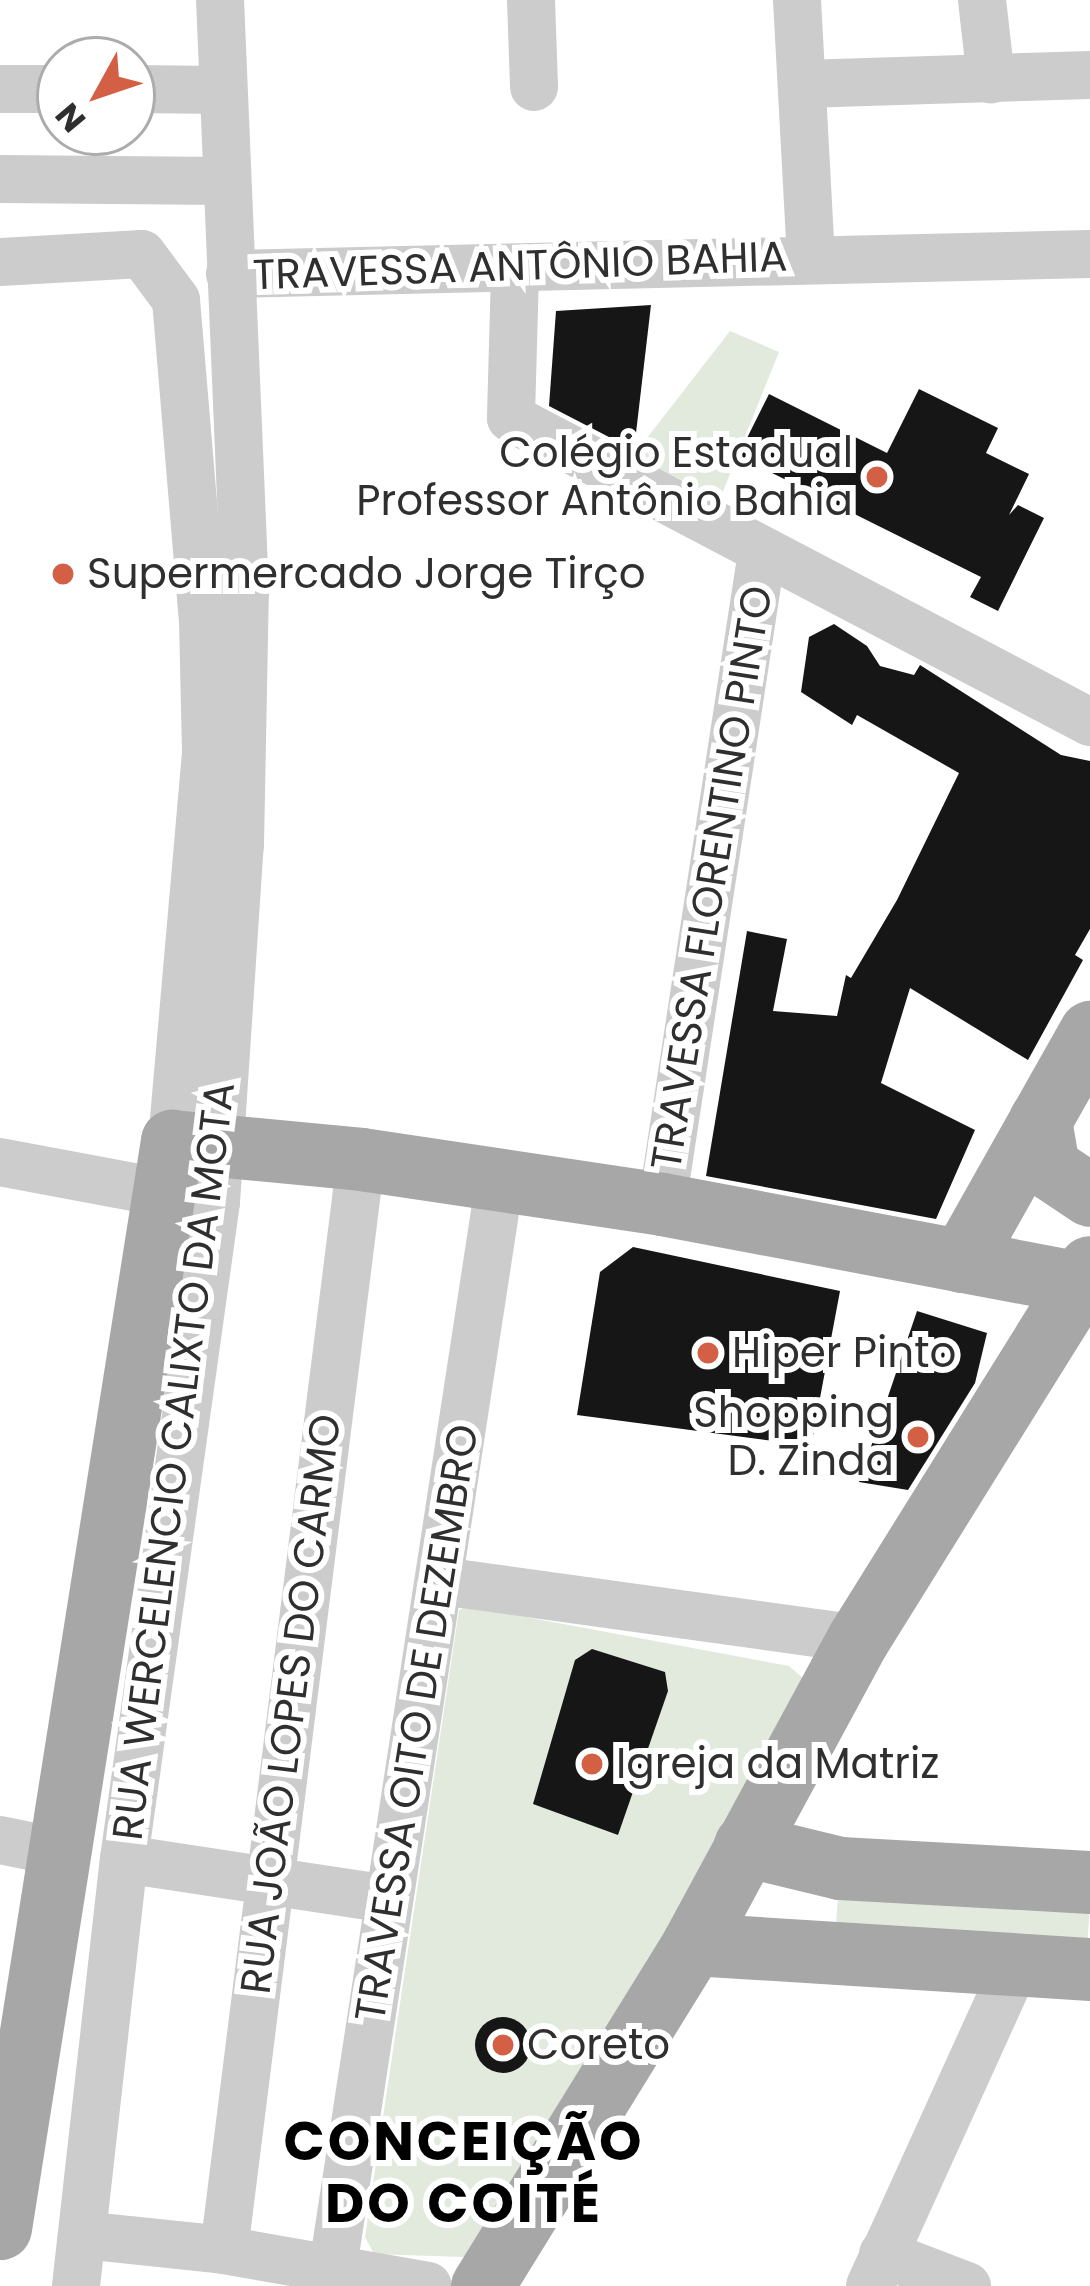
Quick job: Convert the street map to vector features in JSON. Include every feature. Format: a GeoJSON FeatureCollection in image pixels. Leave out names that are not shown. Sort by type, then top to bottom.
{"type":"FeatureCollection","features":[{"type":"Feature","properties":{"kind":"main road"},"geometry":{"type":"LineString","coordinates":[[961,1261],[1090,1032]]}},
{"type":"Feature","properties":{"kind":"main road"},"geometry":{"type":"LineString","coordinates":[[1040,1120],[1048,1167],[1090,1195]]}},
{"type":"Feature","properties":{"kind":"main road"},"geometry":{"type":"LineString","coordinates":[[193,1170],[362,1159],[662,1204],[961,1261],[1087,1278],[858,1640],[693,1944],[482,2286]]}},
{"type":"Feature","properties":{"kind":"main road","name":"RUA WERCELENCIO CALIXTO DA MOTA"},"geometry":{"type":"LineString","coordinates":[[0,2224],[29,1846],[193,1170]]}},
{"type":"Feature","properties":{"kind":"main road"},"geometry":{"type":"LineString","coordinates":[[745,1844],[840,1868],[1090,1882]]}},
{"type":"Feature","properties":{"kind":"main road"},"geometry":{"type":"LineString","coordinates":[[838,1957],[819,1916],[824,1888],[840,1868]]}},
{"type":"Feature","properties":{"kind":"main road"},"geometry":{"type":"LineString","coordinates":[[693,1944],[838,1957],[1090,1969]]}},
{"type":"Feature","properties":{"kind":"street","name":"RUA WERCELENCIO CALIXTO DA MOTA"},"geometry":{"type":"LineString","coordinates":[[76,2286],[193,1170],[240,845],[245,592],[220,0]]}},
{"type":"Feature","properties":{"kind":"street"},"geometry":{"type":"LineString","coordinates":[[531,0],[534,87]]}},
{"type":"Feature","properties":{"kind":"street","name":"TRAVESSA ANTÔNIO BAHIA"},"geometry":{"type":"LineString","coordinates":[[797,0],[811,258]]}},
{"type":"Feature","properties":{"kind":"street"},"geometry":{"type":"LineString","coordinates":[[982,0],[991,79]]}},
{"type":"Feature","properties":{"kind":"street"},"geometry":{"type":"LineString","coordinates":[[803,84],[1090,75]]}},
{"type":"Feature","properties":{"kind":"street"},"geometry":{"type":"LineString","coordinates":[[0,89],[36,89]]}},
{"type":"Feature","properties":{"kind":"street"},"geometry":{"type":"LineString","coordinates":[[156,89],[222,90]]}},
{"type":"Feature","properties":{"kind":"street"},"geometry":{"type":"LineString","coordinates":[[0,179],[226,181]]}},
{"type":"Feature","properties":{"kind":"street","name":"RUA WERCELENCIO CALIXTO DA MOTA"},"geometry":{"type":"LineString","coordinates":[[0,262],[123,252],[159,268],[171,283],[184,351],[206,753],[193,1170]]}},
{"type":"Feature","properties":{"kind":"street","name":"TRAVESSA ANTÔNIO BAHIA"},"geometry":{"type":"LineString","coordinates":[[230,274],[515,273],[811,258],[1090,254]]}},
{"type":"Feature","properties":{"kind":"street"},"geometry":{"type":"LineString","coordinates":[[515,273],[511,418],[1090,722]]}},
{"type":"Feature","properties":{"kind":"street","name":"TRAVESSA FLORENTINO PINTO"},"geometry":{"type":"LineString","coordinates":[[662,1204],[763,552]]}},
{"type":"Feature","properties":{"kind":"street","name":"RUA JOÃO LOPES DO CARMO"},"geometry":{"type":"LineString","coordinates":[[224,2250],[266,1881],[362,1159]]}},
{"type":"Feature","properties":{"kind":"street"},"geometry":{"type":"LineString","coordinates":[[0,1162],[193,1170]]}},
{"type":"Feature","properties":{"kind":"street","name":"TRAVESSA OITO DE DEZEMBRO"},"geometry":{"type":"LineString","coordinates":[[333,2267],[500,1179]]}},
{"type":"Feature","properties":{"kind":"street"},"geometry":{"type":"LineString","coordinates":[[441,1581],[858,1640]]}},
{"type":"Feature","properties":{"kind":"street"},"geometry":{"type":"LineString","coordinates":[[124,1859],[388,1899]]}},
{"type":"Feature","properties":{"kind":"street"},"geometry":{"type":"LineString","coordinates":[[967,2286],[877,2270],[1014,1968]]}},
{"type":"Feature","properties":{"kind":"street"},"geometry":{"type":"LineString","coordinates":[[82,2235],[224,2250],[428,2286]]}},
{"type":"Feature","properties":{"kind":"shaded area"},"geometry":{"type":"Polygon","coordinates":[[[730,331],[779,352],[720,499],[633,456],[730,331]]]}},
{"type":"Feature","properties":{"kind":"shaded area"},"geometry":{"type":"Polygon","coordinates":[[[467,1606],[789,1666],[810,1684],[490,2258],[374,2254],[365,2237],[459,1610],[467,1606]]]}},
{"type":"Feature","properties":{"kind":"shaded area"},"geometry":{"type":"Polygon","coordinates":[[[839,1882],[1090,1900],[1086,1957],[835,1940],[839,1882]]]}},
{"type":"Feature","properties":{"kind":"building"},"geometry":{"type":"Polygon","coordinates":[[[651,305],[634,450],[549,406],[556,311],[651,305]]]}},
{"type":"Feature","properties":{"kind":"building"},"geometry":{"type":"Polygon","coordinates":[[[919,389],[998,428],[986,453],[1029,474],[1009,515],[1018,505],[1044,518],[998,611],[970,597],[981,577],[738,456],[769,394],[887,453],[919,389]]]}},
{"type":"Feature","properties":{"kind":"building"},"geometry":{"type":"Polygon","coordinates":[[[834,624],[867,646],[880,666],[914,675],[920,665],[1061,755],[1090,761],[1090,929],[1075,955],[1083,960],[1028,1060],[910,988],[881,1083],[975,1130],[936,1219],[706,1176],[747,931],[787,939],[773,1011],[837,1016],[846,975],[851,978],[897,900],[959,773],[857,715],[852,725],[801,692],[809,637],[834,624]]]}},
{"type":"Feature","properties":{"kind":"building","name":"Hiper Pinto"},"geometry":{"type":"Polygon","coordinates":[[[633,1247],[840,1291],[811,1446],[577,1415],[600,1272],[633,1247]]]}},
{"type":"Feature","properties":{"kind":"building","name":"Shopping D. Zinda"},"geometry":{"type":"Polygon","coordinates":[[[917,1311],[987,1333],[975,1383],[908,1490],[859,1482],[917,1311]]]}},
{"type":"Feature","properties":{"kind":"building","name":"Igreja da Matriz"},"geometry":{"type":"Polygon","coordinates":[[[592,1649],[665,1672],[668,1691],[618,1835],[533,1804],[575,1660],[592,1649]]]}},
{"type":"Feature","properties":{"kind":"building","name":"Coreto"},"geometry":{"type":"Polygon","coordinates":[[[503,2017],[522,2026],[531,2045],[522,2064],[503,2073],[484,2064],[475,2045],[484,2026],[503,2017]]]}},
{"type":"Feature","properties":{"kind":"place","name":"Colégio Estadual Professor Antônio Bahia"},"geometry":{"type":"Point","coordinates":[877,477]}},
{"type":"Feature","properties":{"kind":"place","name":"Supermercado Jorge Tirço"},"geometry":{"type":"Point","coordinates":[63,574]}},
{"type":"Feature","properties":{"kind":"place","name":"Hiper Pinto"},"geometry":{"type":"Point","coordinates":[708,1353]}},
{"type":"Feature","properties":{"kind":"place","name":"Shopping D. Zinda"},"geometry":{"type":"Point","coordinates":[918,1437]}},
{"type":"Feature","properties":{"kind":"place","name":"Igreja da Matriz"},"geometry":{"type":"Point","coordinates":[592,1764]}},
{"type":"Feature","properties":{"kind":"place","name":"Coreto"},"geometry":{"type":"Point","coordinates":[503,2045]}},
{"type":"Feature","properties":{"kind":"district","name":"CONCEIÇÃO DO COITÉ"},"geometry":{"type":"Point","coordinates":[464,2172]}}]}
